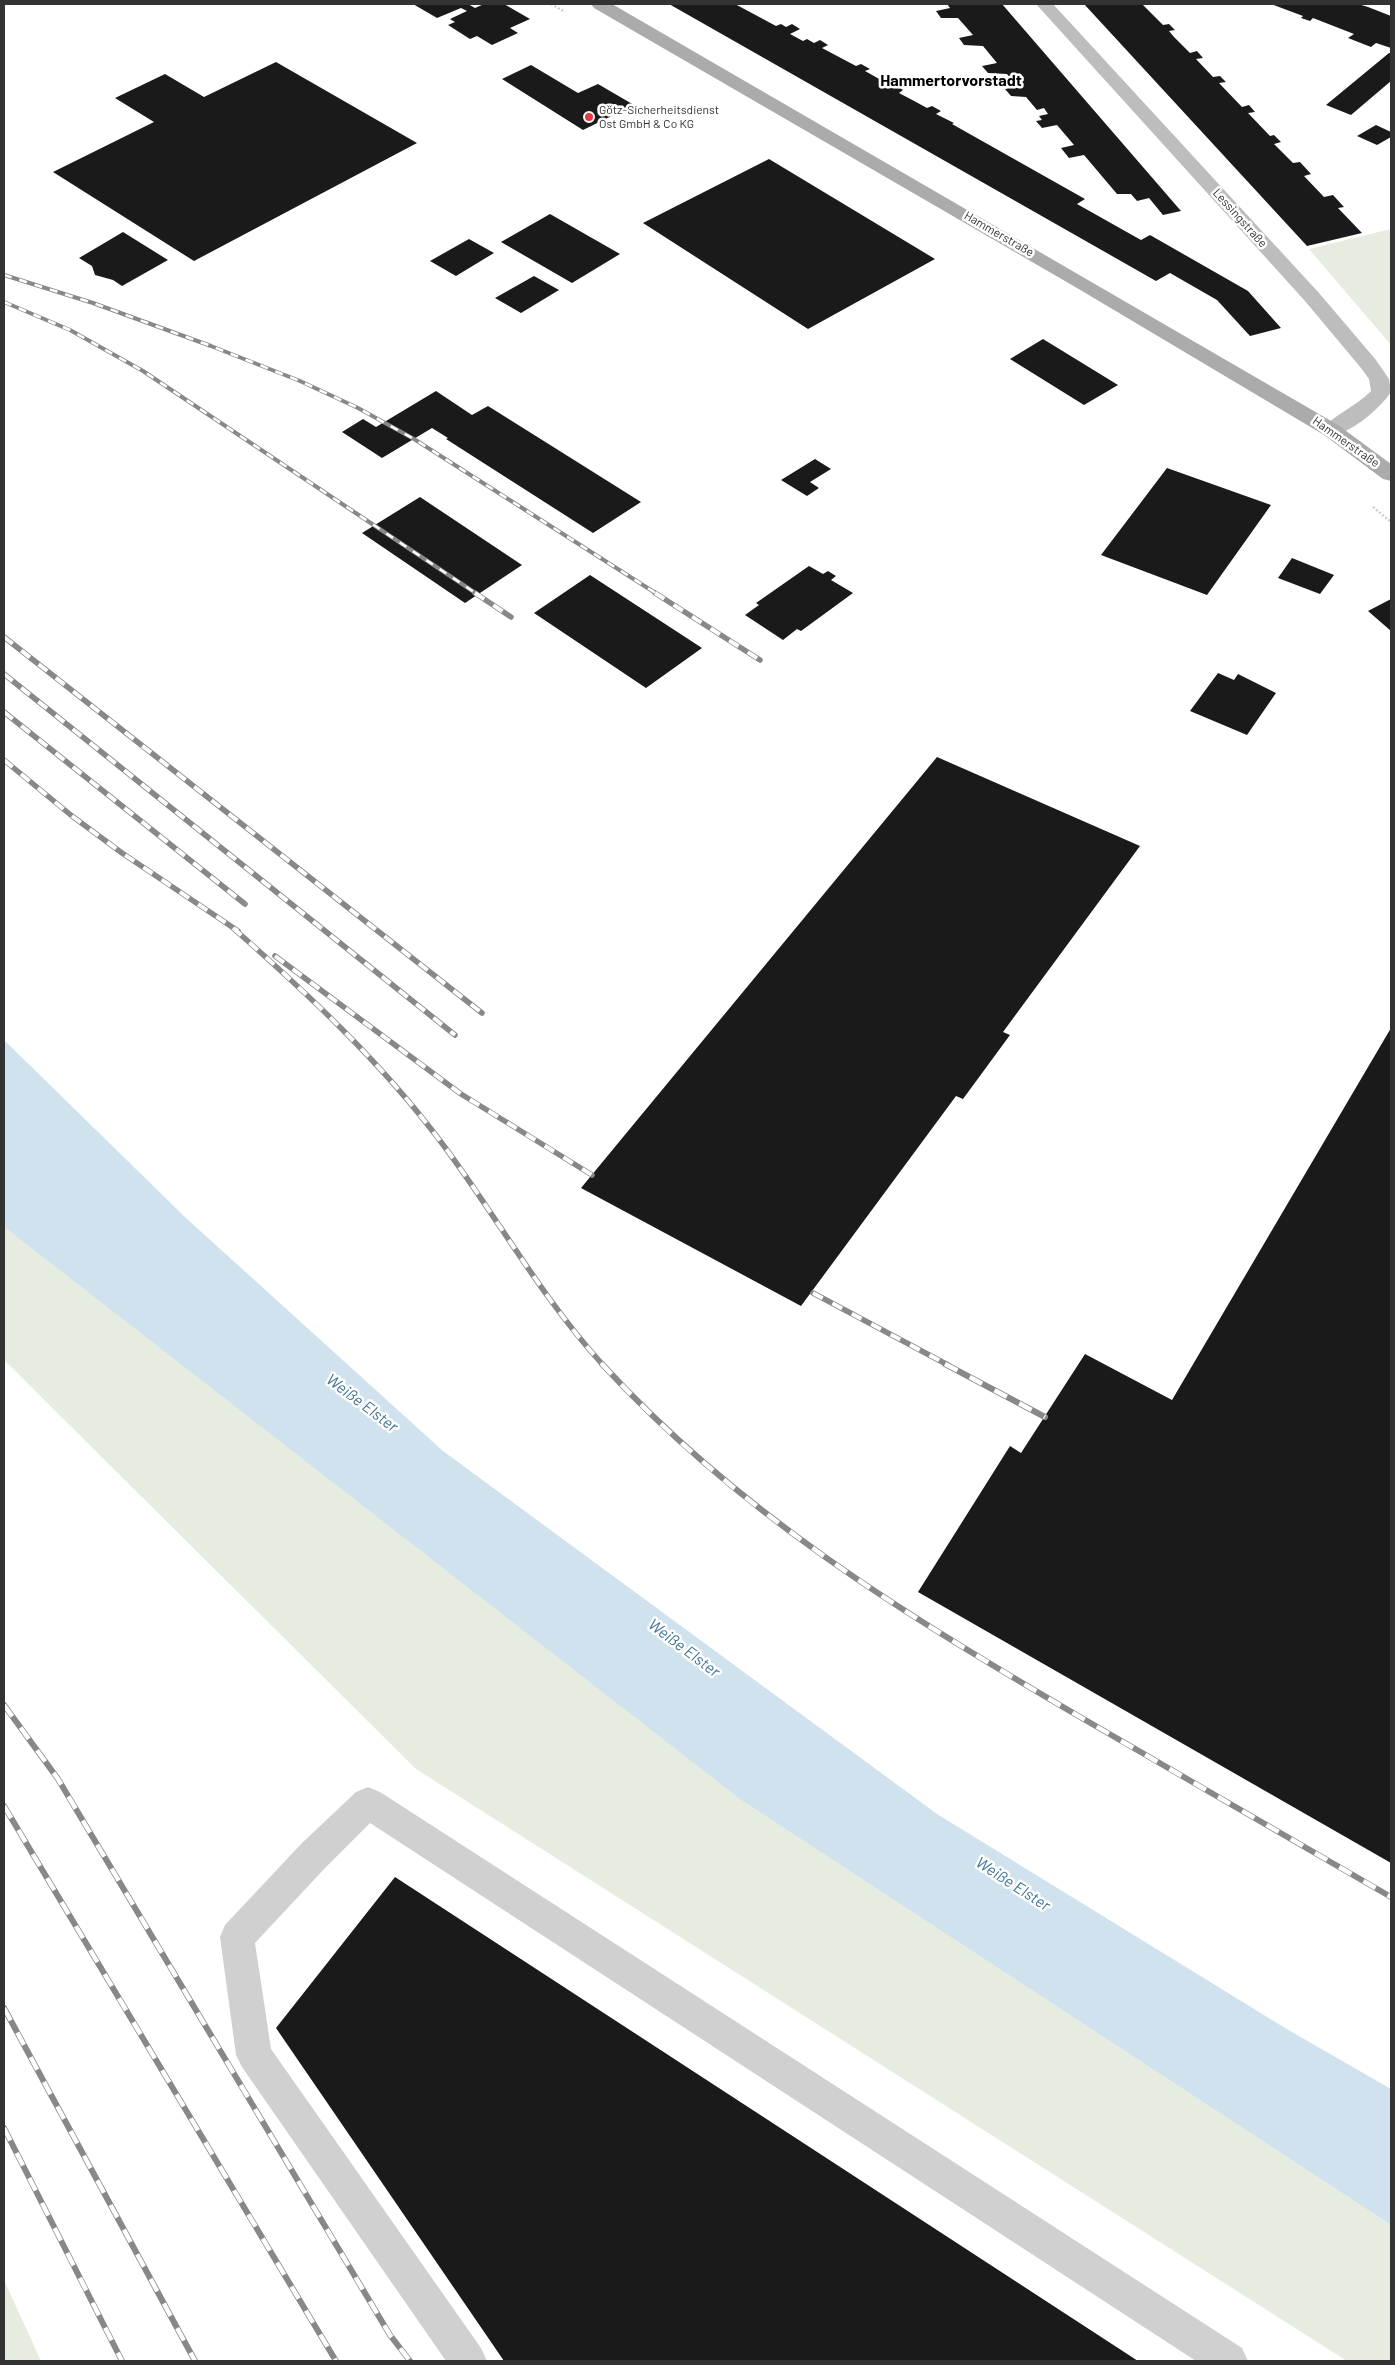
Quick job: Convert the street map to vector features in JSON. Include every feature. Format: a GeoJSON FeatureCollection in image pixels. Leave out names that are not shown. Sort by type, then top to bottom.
{"type":"FeatureCollection","features":[{"type":"Feature","properties":{"kind":"main road","name":"Hammerstraße"},"geometry":{"type":"LineString","coordinates":[[600,4],[1076,279],[1331,430],[1391,474]]}},
{"type":"Feature","properties":{"kind":"main road","name":"Lessingstraße"},"geometry":{"type":"LineString","coordinates":[[1044,4],[1312,297],[1369,364],[1379,379],[1381,392],[1373,402],[1358,414],[1331,430]]}},
{"type":"Feature","properties":{"kind":"lane"},"geometry":{"type":"LineString","coordinates":[[468,2361],[254,2055],[236,1937],[313,1856],[368,1803],[1229,2361]]}},
{"type":"Feature","properties":{"kind":"shaded area"},"geometry":{"type":"Polygon","coordinates":[[[1391,229],[1391,345],[1309,249],[1391,229]]]}},
{"type":"Feature","properties":{"kind":"shaded area"},"geometry":{"type":"Polygon","coordinates":[[[4,1227],[741,1800],[1391,2225],[1391,2361],[1347,2361],[416,1769],[4,1360],[4,1227]]]}},
{"type":"Feature","properties":{"kind":"shaded area"},"geometry":{"type":"Polygon","coordinates":[[[4,2280],[41,2361],[4,2361],[4,2280]]]}},
{"type":"Feature","properties":{"kind":"water","name":"Weiße Elster"},"geometry":{"type":"Polygon","coordinates":[[[4,1040],[186,1218],[443,1451],[937,1814],[1285,2028],[1391,2089],[1391,2225],[741,1800],[4,1227],[4,1040]]]}},
{"type":"Feature","properties":{"kind":"building"},"geometry":{"type":"Polygon","coordinates":[[[413,4],[468,4],[475,8],[484,4],[504,4],[530,19],[510,28],[518,33],[492,45],[477,36],[470,39],[448,25],[455,22],[450,19],[467,11],[461,8],[437,18],[413,4]]]}},
{"type":"Feature","properties":{"kind":"building"},"geometry":{"type":"Polygon","coordinates":[[[669,4],[735,4],[776,26],[781,24],[786,27],[792,24],[800,29],[790,34],[803,41],[807,39],[814,43],[820,40],[828,45],[822,48],[856,66],[861,64],[870,69],[865,71],[881,80],[880,82],[890,87],[895,85],[903,90],[899,93],[927,108],[932,106],[941,111],[936,114],[1085,199],[1077,204],[1141,240],[1150,235],[1248,291],[1281,328],[1250,336],[1217,300],[1170,273],[1156,281],[669,4]]]}},
{"type":"Feature","properties":{"kind":"building"},"geometry":{"type":"Polygon","coordinates":[[[947,4],[1002,4],[1181,211],[1163,215],[1149,198],[1137,201],[1131,194],[1117,194],[1084,155],[1069,158],[1061,148],[1074,145],[1057,125],[1042,128],[1036,121],[1042,120],[1039,116],[1048,114],[1044,108],[1037,110],[1026,97],[1011,96],[1005,89],[1017,87],[1007,74],[988,73],[982,66],[997,63],[983,46],[964,45],[959,38],[973,35],[958,18],[941,18],[936,11],[950,8],[947,4]]]}},
{"type":"Feature","properties":{"kind":"building"},"geometry":{"type":"Polygon","coordinates":[[[1084,4],[1142,4],[1163,25],[1169,24],[1175,30],[1169,31],[1174,37],[1190,53],[1197,51],[1203,58],[1196,59],[1213,77],[1220,76],[1226,82],[1219,83],[1242,107],[1249,105],[1255,112],[1248,113],[1270,136],[1274,135],[1281,142],[1274,144],[1293,163],[1300,162],[1311,174],[1304,176],[1324,197],[1333,195],[1344,207],[1338,208],[1362,233],[1307,246],[1084,4]]]}},
{"type":"Feature","properties":{"kind":"building"},"geometry":{"type":"Polygon","coordinates":[[[1271,4],[1358,4],[1368,7],[1391,16],[1391,48],[1376,43],[1371,47],[1348,38],[1354,34],[1313,18],[1310,21],[1301,18],[1303,16],[1271,4]]]}},
{"type":"Feature","properties":{"kind":"building"},"geometry":{"type":"Polygon","coordinates":[[[1391,53],[1391,81],[1351,115],[1326,105],[1391,53]]]}},
{"type":"Feature","properties":{"kind":"building"},"geometry":{"type":"Polygon","coordinates":[[[276,62],[417,143],[194,261],[53,172],[154,122],[115,98],[165,74],[204,97],[276,62]]]}},
{"type":"Feature","properties":{"kind":"building"},"geometry":{"type":"Polygon","coordinates":[[[531,65],[578,93],[598,84],[634,105],[583,130],[502,79],[531,65]]]}},
{"type":"Feature","properties":{"kind":"building"},"geometry":{"type":"Polygon","coordinates":[[[1376,125],[1391,132],[1391,137],[1377,145],[1357,136],[1376,125]]]}},
{"type":"Feature","properties":{"kind":"building"},"geometry":{"type":"Polygon","coordinates":[[[769,159],[935,259],[808,329],[643,223],[769,159]]]}},
{"type":"Feature","properties":{"kind":"building"},"geometry":{"type":"Polygon","coordinates":[[[550,214],[620,254],[572,283],[501,242],[550,214]]]}},
{"type":"Feature","properties":{"kind":"building"},"geometry":{"type":"Polygon","coordinates":[[[123,232],[168,260],[122,286],[113,280],[95,275],[92,266],[79,258],[123,232]]]}},
{"type":"Feature","properties":{"kind":"building"},"geometry":{"type":"Polygon","coordinates":[[[469,239],[494,253],[456,276],[430,261],[469,239]]]}},
{"type":"Feature","properties":{"kind":"building"},"geometry":{"type":"Polygon","coordinates":[[[534,276],[559,290],[521,313],[495,298],[534,276]]]}},
{"type":"Feature","properties":{"kind":"building"},"geometry":{"type":"Polygon","coordinates":[[[1043,339],[1118,385],[1084,405],[1010,359],[1043,339]]]}},
{"type":"Feature","properties":{"kind":"building"},"geometry":{"type":"Polygon","coordinates":[[[436,391],[472,415],[488,406],[641,502],[593,533],[446,439],[448,438],[432,428],[382,458],[342,432],[363,419],[376,427],[436,391]]]}},
{"type":"Feature","properties":{"kind":"building"},"geometry":{"type":"Polygon","coordinates":[[[815,459],[831,469],[810,482],[819,488],[807,496],[781,480],[815,459]]]}},
{"type":"Feature","properties":{"kind":"building"},"geometry":{"type":"Polygon","coordinates":[[[1167,468],[1271,505],[1207,595],[1101,555],[1167,468]]]}},
{"type":"Feature","properties":{"kind":"building"},"geometry":{"type":"Polygon","coordinates":[[[420,497],[522,565],[465,603],[362,533],[420,497]]]}},
{"type":"Feature","properties":{"kind":"building"},"geometry":{"type":"Polygon","coordinates":[[[1292,558],[1334,575],[1320,594],[1278,578],[1292,558]]]}},
{"type":"Feature","properties":{"kind":"building"},"geometry":{"type":"Polygon","coordinates":[[[809,566],[823,574],[828,571],[836,576],[831,580],[853,593],[801,631],[797,629],[783,640],[745,615],[759,605],[756,603],[809,566]]]}},
{"type":"Feature","properties":{"kind":"building"},"geometry":{"type":"Polygon","coordinates":[[[590,575],[702,648],[646,688],[534,613],[590,575]]]}},
{"type":"Feature","properties":{"kind":"building"},"geometry":{"type":"Polygon","coordinates":[[[1391,599],[1391,631],[1368,611],[1391,599]]]}},
{"type":"Feature","properties":{"kind":"building"},"geometry":{"type":"Polygon","coordinates":[[[1218,673],[1234,680],[1238,674],[1276,693],[1247,735],[1190,711],[1218,673]]]}},
{"type":"Feature","properties":{"kind":"building"},"geometry":{"type":"Polygon","coordinates":[[[937,757],[1140,846],[1003,1032],[1010,1035],[963,1099],[956,1096],[801,1306],[581,1188],[937,757]]]}},
{"type":"Feature","properties":{"kind":"building"},"geometry":{"type":"Polygon","coordinates":[[[1391,1028],[1391,1863],[918,1592],[1010,1446],[1021,1453],[1085,1354],[1172,1400],[1391,1028]]]}},
{"type":"Feature","properties":{"kind":"building"},"geometry":{"type":"Polygon","coordinates":[[[395,1877],[1138,2361],[504,2361],[276,2028],[395,1877]]]}},
{"type":"Feature","properties":{"kind":"railway"},"geometry":{"type":"LineString","coordinates":[[4,275],[93,303],[211,346],[300,381],[358,408],[414,439],[657,594]]}},
{"type":"Feature","properties":{"kind":"railway"},"geometry":{"type":"LineString","coordinates":[[4,302],[70,330],[143,371],[477,594]]}},
{"type":"Feature","properties":{"kind":"railway"},"geometry":{"type":"LineString","coordinates":[[475,593],[511,617]]}},
{"type":"Feature","properties":{"kind":"railway"},"geometry":{"type":"LineString","coordinates":[[655,593],[760,660]]}},
{"type":"Feature","properties":{"kind":"railway"},"geometry":{"type":"LineString","coordinates":[[4,637],[482,1013]]}},
{"type":"Feature","properties":{"kind":"railway"},"geometry":{"type":"LineString","coordinates":[[4,674],[455,1035]]}},
{"type":"Feature","properties":{"kind":"railway"},"geometry":{"type":"LineString","coordinates":[[4,712],[245,904]]}},
{"type":"Feature","properties":{"kind":"railway"},"geometry":{"type":"LineString","coordinates":[[4,760],[72,816],[122,853],[238,931]]}},
{"type":"Feature","properties":{"kind":"railway"},"geometry":{"type":"LineString","coordinates":[[233,928],[343,1030],[394,1084],[441,1142],[559,1311],[603,1365]]}},
{"type":"Feature","properties":{"kind":"railway"},"geometry":{"type":"LineString","coordinates":[[275,956],[461,1094],[592,1175]]}},
{"type":"Feature","properties":{"kind":"railway"},"geometry":{"type":"LineString","coordinates":[[813,1293],[948,1365]]}},
{"type":"Feature","properties":{"kind":"railway"},"geometry":{"type":"LineString","coordinates":[[602,1364],[655,1418],[709,1467],[825,1557],[885,1598],[1010,1676],[1391,1897]]}},
{"type":"Feature","properties":{"kind":"railway"},"geometry":{"type":"LineString","coordinates":[[945,1364],[1045,1417]]}},
{"type":"Feature","properties":{"kind":"railway"},"geometry":{"type":"LineString","coordinates":[[4,1705],[58,1779],[390,2335],[410,2361]]}},
{"type":"Feature","properties":{"kind":"railway"},"geometry":{"type":"LineString","coordinates":[[4,1806],[336,2361]]}},
{"type":"Feature","properties":{"kind":"railway"},"geometry":{"type":"LineString","coordinates":[[4,2008],[195,2361]]}},
{"type":"Feature","properties":{"kind":"railway"},"geometry":{"type":"LineString","coordinates":[[4,2128],[122,2361]]}},
{"type":"Feature","properties":{"kind":"place","name":"Götz-Sicherheitsdienst Ost GmbH & Co KG"},"geometry":{"type":"Point","coordinates":[589,117]}},
{"type":"Feature","properties":{"kind":"district","name":"Hammertorvorstadt"},"geometry":{"type":"Point","coordinates":[951,81]}}]}
